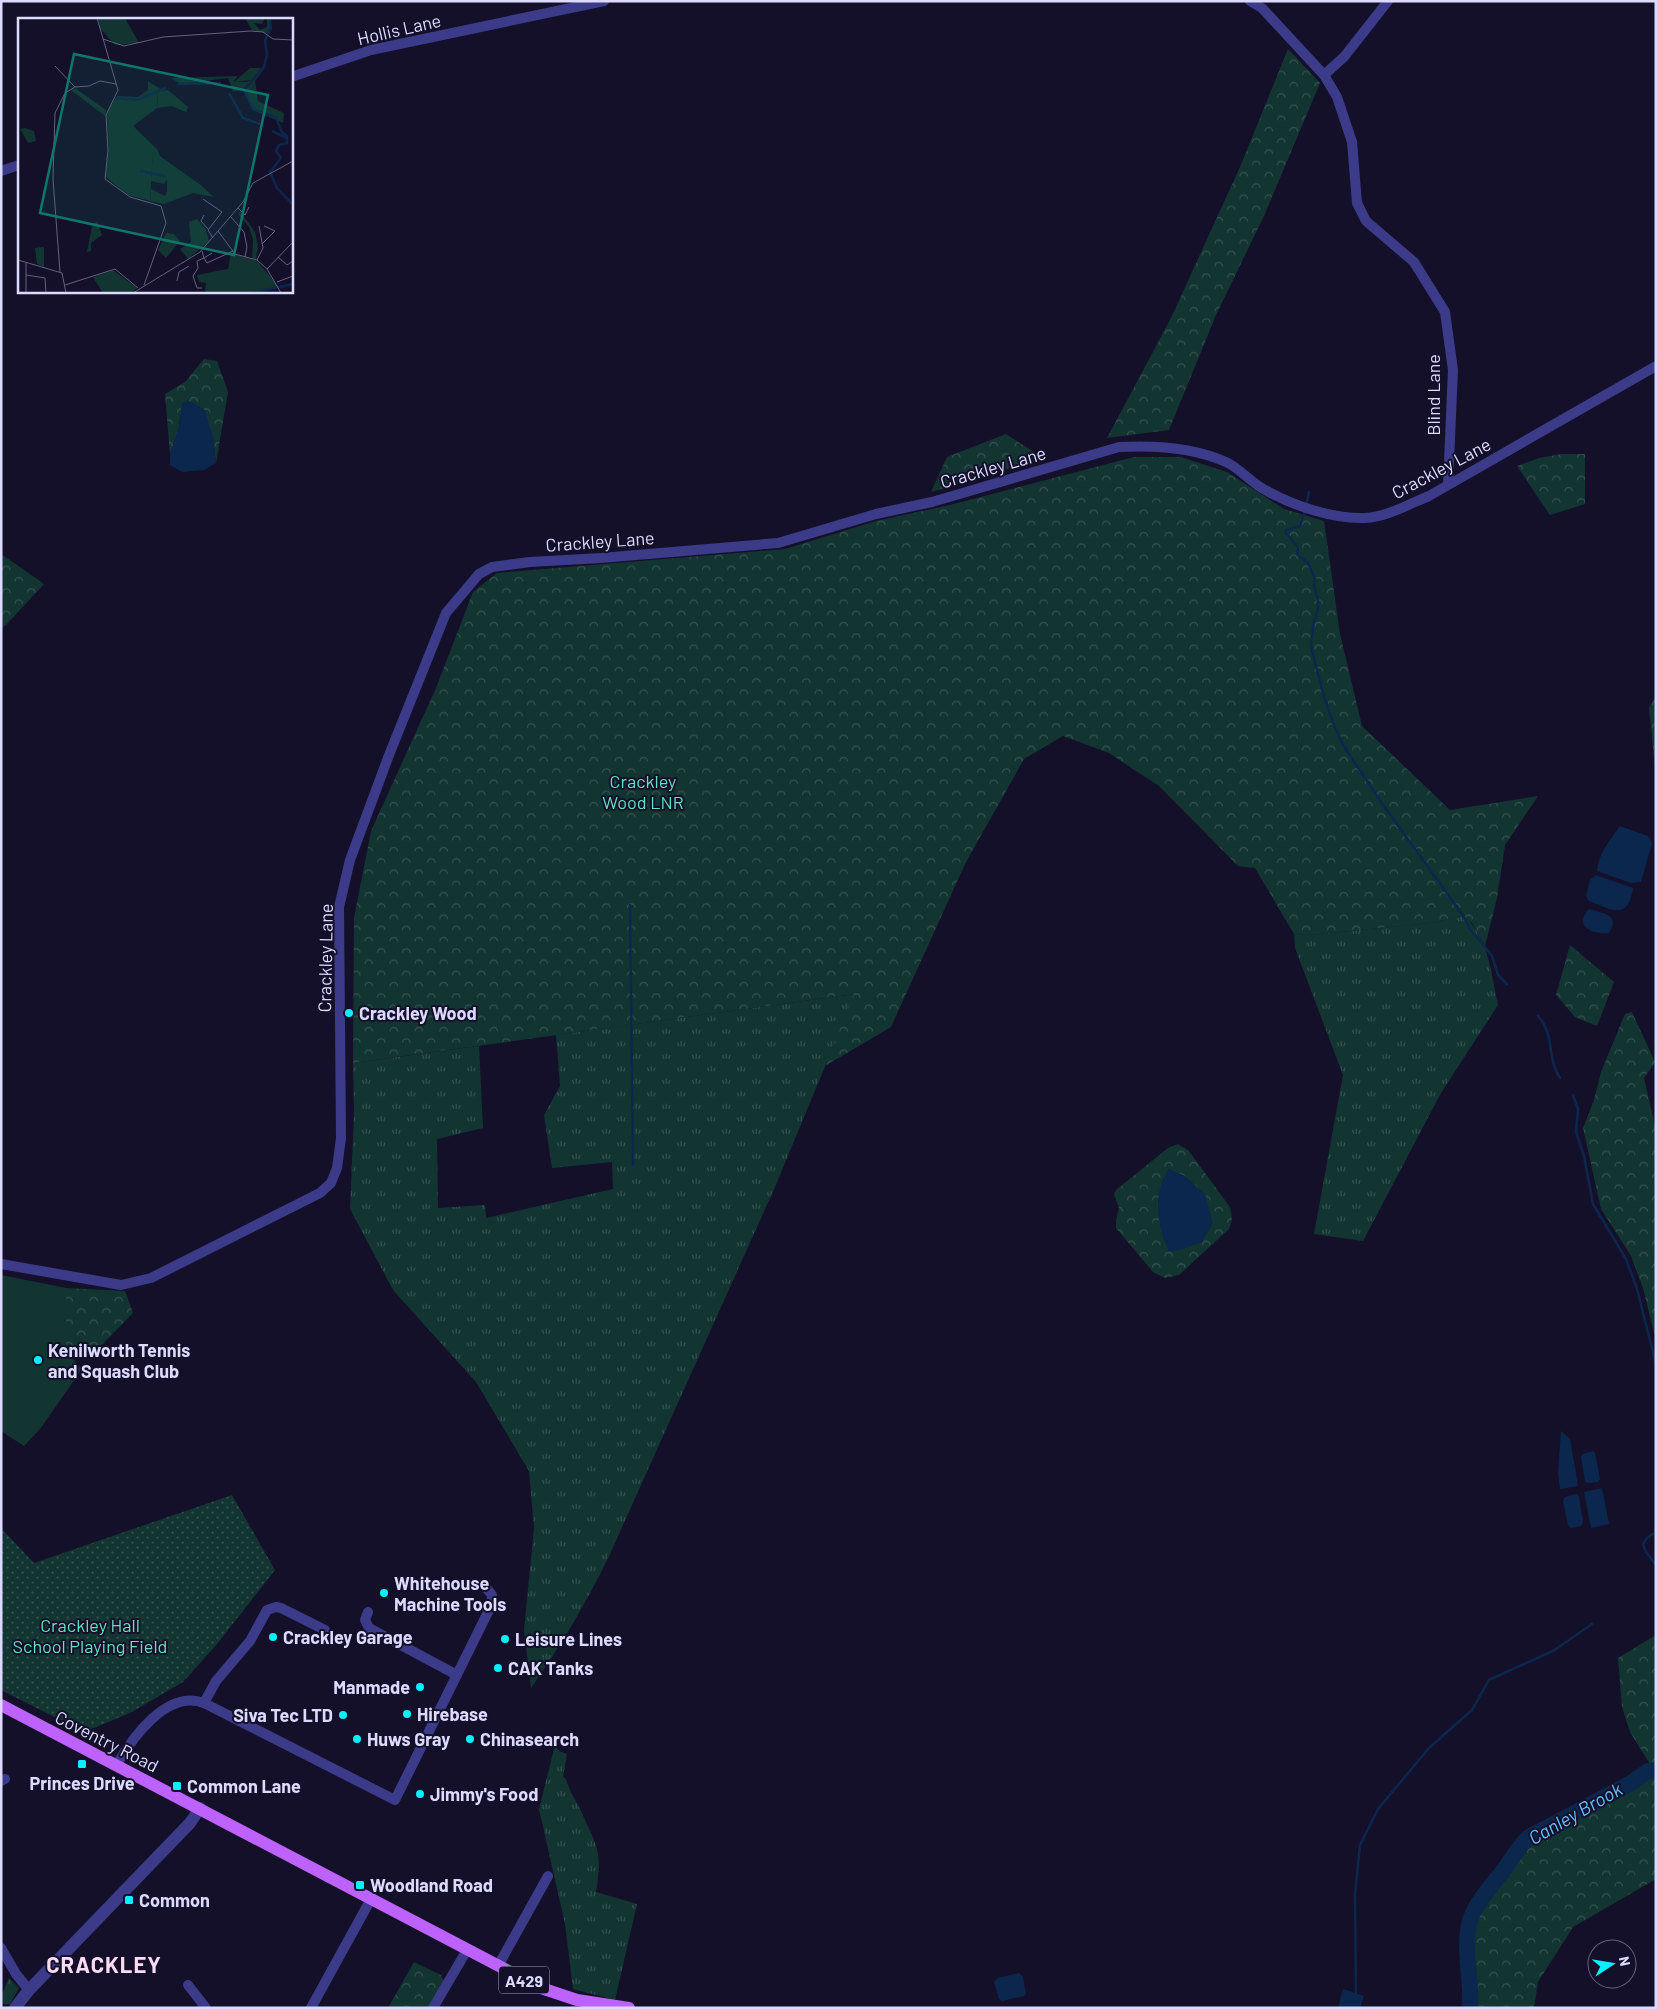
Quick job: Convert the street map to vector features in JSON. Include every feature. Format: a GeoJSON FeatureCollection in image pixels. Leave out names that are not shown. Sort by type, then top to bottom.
{"type":"FeatureCollection","features":[{"type":"Feature","properties":{"kind":"main road","name":"Coventry Road"},"geometry":{"type":"LineString","coordinates":[[1,1705],[541,1988],[577,2004],[629,2008]]}},
{"type":"Feature","properties":{"kind":"street","name":"Hollis Lane"},"geometry":{"type":"LineString","coordinates":[[292,78],[371,50],[604,1]]}},
{"type":"Feature","properties":{"kind":"street"},"geometry":{"type":"LineString","coordinates":[[1250,1],[1262,8],[1324,75],[1344,57],[1388,1]]}},
{"type":"Feature","properties":{"kind":"street","name":"Blind Lane"},"geometry":{"type":"LineString","coordinates":[[1324,75],[1337,97],[1352,142],[1357,203],[1366,221],[1414,262],[1445,312],[1453,370],[1448,484]]}},
{"type":"Feature","properties":{"kind":"street"},"geometry":{"type":"LineString","coordinates":[[1,171],[18,165]]}},
{"type":"Feature","properties":{"kind":"street","name":"Crackley Lane"},"geometry":{"type":"LineString","coordinates":[[1,1264],[121,1285],[151,1278],[320,1193],[331,1183],[337,1168],[342,1138],[339,907],[350,860],[389,755],[446,613],[479,574],[492,567],[530,562],[778,543],[876,514],[932,502],[1119,448],[1180,448],[1227,463],[1266,491],[1308,509],[1342,516],[1366,518],[1390,512],[1429,496],[1656,366]]}},
{"type":"Feature","properties":{"kind":"street"},"geometry":{"type":"LineString","coordinates":[[116,1766],[134,1736],[146,1723],[161,1712],[187,1700],[204,1703],[395,1800],[492,1604],[492,1595],[487,1589]]}},
{"type":"Feature","properties":{"kind":"street"},"geometry":{"type":"LineString","coordinates":[[204,1703],[216,1682],[250,1641],[267,1610],[276,1606],[325,1630]]}},
{"type":"Feature","properties":{"kind":"street"},"geometry":{"type":"LineString","coordinates":[[368,1612],[365,1620],[370,1628],[457,1674]]}},
{"type":"Feature","properties":{"kind":"street"},"geometry":{"type":"LineString","coordinates":[[15,2008],[29,1990],[190,1823],[200,1808]]}},
{"type":"Feature","properties":{"kind":"street"},"geometry":{"type":"LineString","coordinates":[[498,1966],[548,1876]]}},
{"type":"Feature","properties":{"kind":"street"},"geometry":{"type":"LineString","coordinates":[[311,2008],[371,1899]]}},
{"type":"Feature","properties":{"kind":"street"},"geometry":{"type":"LineString","coordinates":[[1,1948],[16,1974],[29,1990]]}},
{"type":"Feature","properties":{"kind":"street"},"geometry":{"type":"LineString","coordinates":[[433,2008],[445,1991],[467,1950]]}},
{"type":"Feature","properties":{"kind":"street"},"geometry":{"type":"LineString","coordinates":[[188,1985],[206,2008]]}},
{"type":"Feature","properties":{"kind":"green space"},"geometry":{"type":"Polygon","coordinates":[[[1288,49],[1320,83],[1264,216],[1216,315],[1169,430],[1107,438],[1171,318],[1240,167],[1288,49]]]}},
{"type":"Feature","properties":{"kind":"green space"},"geometry":{"type":"Polygon","coordinates":[[[204,359],[217,361],[228,392],[216,463],[213,437],[180,416],[179,428],[170,454],[165,394],[185,382],[204,359]]]}},
{"type":"Feature","properties":{"kind":"green space"},"geometry":{"type":"Polygon","coordinates":[[[1006,434],[1042,457],[1038,460],[931,492],[947,457],[1006,434]]]}},
{"type":"Feature","properties":{"kind":"green space"},"geometry":{"type":"Polygon","coordinates":[[[1562,454],[1585,454],[1585,504],[1550,515],[1517,466],[1539,458],[1562,454]]]}},
{"type":"Feature","properties":{"kind":"green space","name":"Crackley Wood LNR"},"geometry":{"type":"Polygon","coordinates":[[[1134,457],[1181,457],[1227,472],[1284,509],[1324,521],[1340,634],[1362,726],[1450,810],[1538,796],[1505,845],[1497,898],[1485,946],[1473,924],[1464,916],[1430,923],[1310,935],[1294,934],[1255,868],[1238,866],[1159,786],[1109,753],[1063,736],[1024,759],[966,862],[891,1027],[825,1066],[854,994],[353,1063],[354,918],[371,831],[436,688],[473,592],[497,573],[785,549],[876,521],[950,505],[1134,457]]]}},
{"type":"Feature","properties":{"kind":"green space"},"geometry":{"type":"Polygon","coordinates":[[[1,554],[44,584],[5,626],[1,627],[1,554]]]}},
{"type":"Feature","properties":{"kind":"green space"},"geometry":{"type":"Polygon","coordinates":[[[1656,695],[1656,779],[1649,708],[1656,695]]]}},
{"type":"Feature","properties":{"kind":"green space"},"geometry":{"type":"Polygon","coordinates":[[[1464,916],[1479,935],[1484,946],[1491,969],[1498,1005],[1441,1093],[1363,1241],[1314,1234],[1343,1075],[1295,948],[1294,934],[1310,935],[1430,923],[1464,916]]]}},
{"type":"Feature","properties":{"kind":"green space"},"geometry":{"type":"Polygon","coordinates":[[[1570,945],[1614,982],[1597,1026],[1575,1017],[1556,995],[1570,945]]]}},
{"type":"Feature","properties":{"kind":"green space"},"geometry":{"type":"Polygon","coordinates":[[[855,994],[775,1187],[610,1554],[573,1623],[531,1688],[524,1630],[534,1528],[529,1471],[476,1382],[393,1290],[350,1209],[354,1115],[353,1063],[479,1046],[483,1128],[437,1139],[438,1208],[485,1205],[486,1218],[613,1189],[612,1162],[552,1168],[544,1115],[560,1086],[556,1035],[855,994]]]}},
{"type":"Feature","properties":{"kind":"green space"},"geometry":{"type":"Polygon","coordinates":[[[1632,1012],[1655,1062],[1644,1078],[1656,1130],[1656,1341],[1643,1288],[1631,1256],[1601,1209],[1583,1128],[1594,1100],[1601,1072],[1625,1014],[1632,1012]]]}},
{"type":"Feature","properties":{"kind":"green space"},"geometry":{"type":"Polygon","coordinates":[[[1178,1144],[1188,1150],[1230,1207],[1232,1219],[1229,1229],[1179,1275],[1165,1278],[1153,1272],[1116,1228],[1119,1208],[1114,1194],[1116,1190],[1168,1148],[1178,1144]],[[1178,1174],[1158,1200],[1164,1241],[1185,1176],[1178,1174]]]}},
{"type":"Feature","properties":{"kind":"green space","name":"Kenilworth Tennis and Squash Club"},"geometry":{"type":"Polygon","coordinates":[[[1,1275],[66,1288],[66,1351],[82,1369],[40,1429],[24,1446],[1,1431],[1,1275]]]}},
{"type":"Feature","properties":{"kind":"green space"},"geometry":{"type":"Polygon","coordinates":[[[66,1288],[125,1291],[133,1313],[91,1356],[66,1351],[66,1288]]]}},
{"type":"Feature","properties":{"kind":"green space","name":"Crackley Hall School Playing Field"},"geometry":{"type":"Polygon","coordinates":[[[232,1495],[275,1570],[217,1644],[183,1682],[130,1713],[84,1732],[1,1690],[1,1528],[34,1563],[232,1495]]]}},
{"type":"Feature","properties":{"kind":"green space"},"geometry":{"type":"Polygon","coordinates":[[[1656,1635],[1656,1879],[1573,1927],[1538,1982],[1534,2008],[1470,2008],[1471,1991],[1467,1970],[1468,1929],[1482,1896],[1509,1863],[1519,1846],[1529,1837],[1567,1818],[1653,1769],[1630,1732],[1622,1707],[1618,1658],[1656,1635]]]}},
{"type":"Feature","properties":{"kind":"green space"},"geometry":{"type":"Polygon","coordinates":[[[555,1745],[559,1751],[567,1754],[563,1777],[566,1779],[595,1841],[599,1857],[596,1892],[637,1904],[615,2000],[573,1989],[565,1924],[539,1809],[555,1745]]]}},
{"type":"Feature","properties":{"kind":"green space"},"geometry":{"type":"Polygon","coordinates":[[[414,1962],[441,1975],[445,1984],[429,2008],[388,2008],[414,1962]]]}},
{"type":"Feature","properties":{"kind":"green space"},"geometry":{"type":"Polygon","coordinates":[[[9,1978],[19,1988],[10,2004],[1,2004],[1,1996],[9,1978]]]}},
{"type":"Feature","properties":{"kind":"water"},"geometry":{"type":"Polygon","coordinates":[[[189,401],[205,410],[213,437],[216,463],[204,470],[182,472],[170,465],[170,454],[179,428],[182,403],[189,401]]]}},
{"type":"Feature","properties":{"kind":"water"},"geometry":{"type":"Polygon","coordinates":[[[1620,826],[1648,836],[1652,843],[1641,882],[1631,883],[1597,871],[1602,853],[1620,826]]]}},
{"type":"Feature","properties":{"kind":"water"},"geometry":{"type":"Polygon","coordinates":[[[1596,875],[1633,888],[1631,898],[1623,909],[1612,910],[1589,901],[1586,896],[1590,880],[1596,875]]]}},
{"type":"Feature","properties":{"kind":"water"},"geometry":{"type":"Polygon","coordinates":[[[1589,909],[1605,914],[1612,919],[1612,927],[1609,933],[1591,931],[1584,925],[1583,920],[1589,909]]]}},
{"type":"Feature","properties":{"kind":"water"},"geometry":{"type":"Polygon","coordinates":[[[1169,1169],[1185,1176],[1205,1194],[1213,1223],[1202,1242],[1180,1250],[1169,1251],[1159,1221],[1158,1199],[1160,1188],[1169,1169]]]}},
{"type":"Feature","properties":{"kind":"water"},"geometry":{"type":"Polygon","coordinates":[[[1561,1431],[1570,1439],[1578,1486],[1560,1489],[1558,1472],[1561,1431]]]}},
{"type":"Feature","properties":{"kind":"water"},"geometry":{"type":"Polygon","coordinates":[[[1593,1451],[1600,1479],[1598,1482],[1587,1483],[1581,1457],[1583,1454],[1593,1451]]]}},
{"type":"Feature","properties":{"kind":"water"},"geometry":{"type":"Polygon","coordinates":[[[1602,1488],[1609,1524],[1591,1528],[1584,1492],[1602,1488]]]}},
{"type":"Feature","properties":{"kind":"water"},"geometry":{"type":"Polygon","coordinates":[[[1576,1494],[1579,1497],[1583,1522],[1581,1526],[1571,1528],[1568,1525],[1563,1501],[1565,1497],[1576,1494]]]}},
{"type":"Feature","properties":{"kind":"water"},"geometry":{"type":"Polygon","coordinates":[[[1019,1973],[1023,1977],[1026,1994],[1002,2001],[999,1999],[994,1982],[998,1978],[1019,1973]]]}},
{"type":"Feature","properties":{"kind":"water"},"geometry":{"type":"Polygon","coordinates":[[[1343,1989],[1364,1996],[1360,2008],[1338,2008],[1343,1989]]]}},
{"type":"Feature","properties":{"kind":"waterway"},"geometry":{"type":"LineString","coordinates":[[1306,505],[1309,492]]}},
{"type":"Feature","properties":{"kind":"waterway"},"geometry":{"type":"LineString","coordinates":[[1305,511],[1300,526],[1286,530],[1286,533],[1298,547],[1297,554],[1308,563],[1315,579],[1314,585],[1318,609],[1313,626],[1311,647],[1333,723],[1343,745],[1381,802],[1462,914],[1470,929],[1492,956],[1498,975],[1507,984]]}},
{"type":"Feature","properties":{"kind":"waterway"},"geometry":{"type":"LineString","coordinates":[[630,905],[633,1165]]}},
{"type":"Feature","properties":{"kind":"waterway"},"geometry":{"type":"LineString","coordinates":[[1538,1016],[1547,1031],[1553,1063],[1560,1078]]}},
{"type":"Feature","properties":{"kind":"waterway"},"geometry":{"type":"LineString","coordinates":[[1573,1095],[1578,1109],[1576,1132],[1584,1156],[1593,1204],[1626,1259],[1637,1289],[1656,1364]]}},
{"type":"Feature","properties":{"kind":"waterway"},"geometry":{"type":"LineString","coordinates":[[1653,1534],[1643,1544],[1646,1552],[1656,1565]]}},
{"type":"Feature","properties":{"kind":"waterway"},"geometry":{"type":"LineString","coordinates":[[1356,1993],[1355,1894],[1360,1845],[1378,1809],[1429,1748],[1472,1710],[1489,1680],[1553,1651],[1592,1624]]}},
{"type":"Feature","properties":{"kind":"waterway","name":"Canley Brook"},"geometry":{"type":"LineString","coordinates":[[1470,2008],[1467,1950],[1470,1921],[1478,1903],[1520,1846],[1529,1837],[1631,1783],[1648,1771],[1656,1770]]}},
{"type":"Feature","properties":{"kind":"place","name":"Crackley Wood"},"geometry":{"type":"Point","coordinates":[349,1013]}},
{"type":"Feature","properties":{"kind":"place","name":"Kenilworth Tennis and Squash Club"},"geometry":{"type":"Point","coordinates":[38,1360]}},
{"type":"Feature","properties":{"kind":"place","name":"Whitehouse Machine Tools"},"geometry":{"type":"Point","coordinates":[384,1593]}},
{"type":"Feature","properties":{"kind":"place","name":"Crackley Garage"},"geometry":{"type":"Point","coordinates":[273,1637]}},
{"type":"Feature","properties":{"kind":"place","name":"Leisure Lines"},"geometry":{"type":"Point","coordinates":[505,1639]}},
{"type":"Feature","properties":{"kind":"place","name":"CAK Tanks"},"geometry":{"type":"Point","coordinates":[498,1668]}},
{"type":"Feature","properties":{"kind":"place","name":"Manmade"},"geometry":{"type":"Point","coordinates":[420,1687]}},
{"type":"Feature","properties":{"kind":"place","name":"Hirebase"},"geometry":{"type":"Point","coordinates":[407,1714]}},
{"type":"Feature","properties":{"kind":"place","name":"Siva Tec LTD"},"geometry":{"type":"Point","coordinates":[343,1715]}},
{"type":"Feature","properties":{"kind":"place","name":"Huws Gray"},"geometry":{"type":"Point","coordinates":[357,1739]}},
{"type":"Feature","properties":{"kind":"place","name":"Chinasearch"},"geometry":{"type":"Point","coordinates":[470,1739]}},
{"type":"Feature","properties":{"kind":"place","name":"Princes Drive"},"geometry":{"type":"Point","coordinates":[82,1764]}},
{"type":"Feature","properties":{"kind":"place","name":"Common Lane"},"geometry":{"type":"Point","coordinates":[177,1786]}},
{"type":"Feature","properties":{"kind":"place","name":"Jimmy's Food"},"geometry":{"type":"Point","coordinates":[420,1794]}},
{"type":"Feature","properties":{"kind":"place","name":"Woodland Road"},"geometry":{"type":"Point","coordinates":[360,1885]}},
{"type":"Feature","properties":{"kind":"place","name":"Common"},"geometry":{"type":"Point","coordinates":[129,1900]}},
{"type":"Feature","properties":{"kind":"district","name":"CRACKLEY"},"geometry":{"type":"Point","coordinates":[104,1964]}}]}
